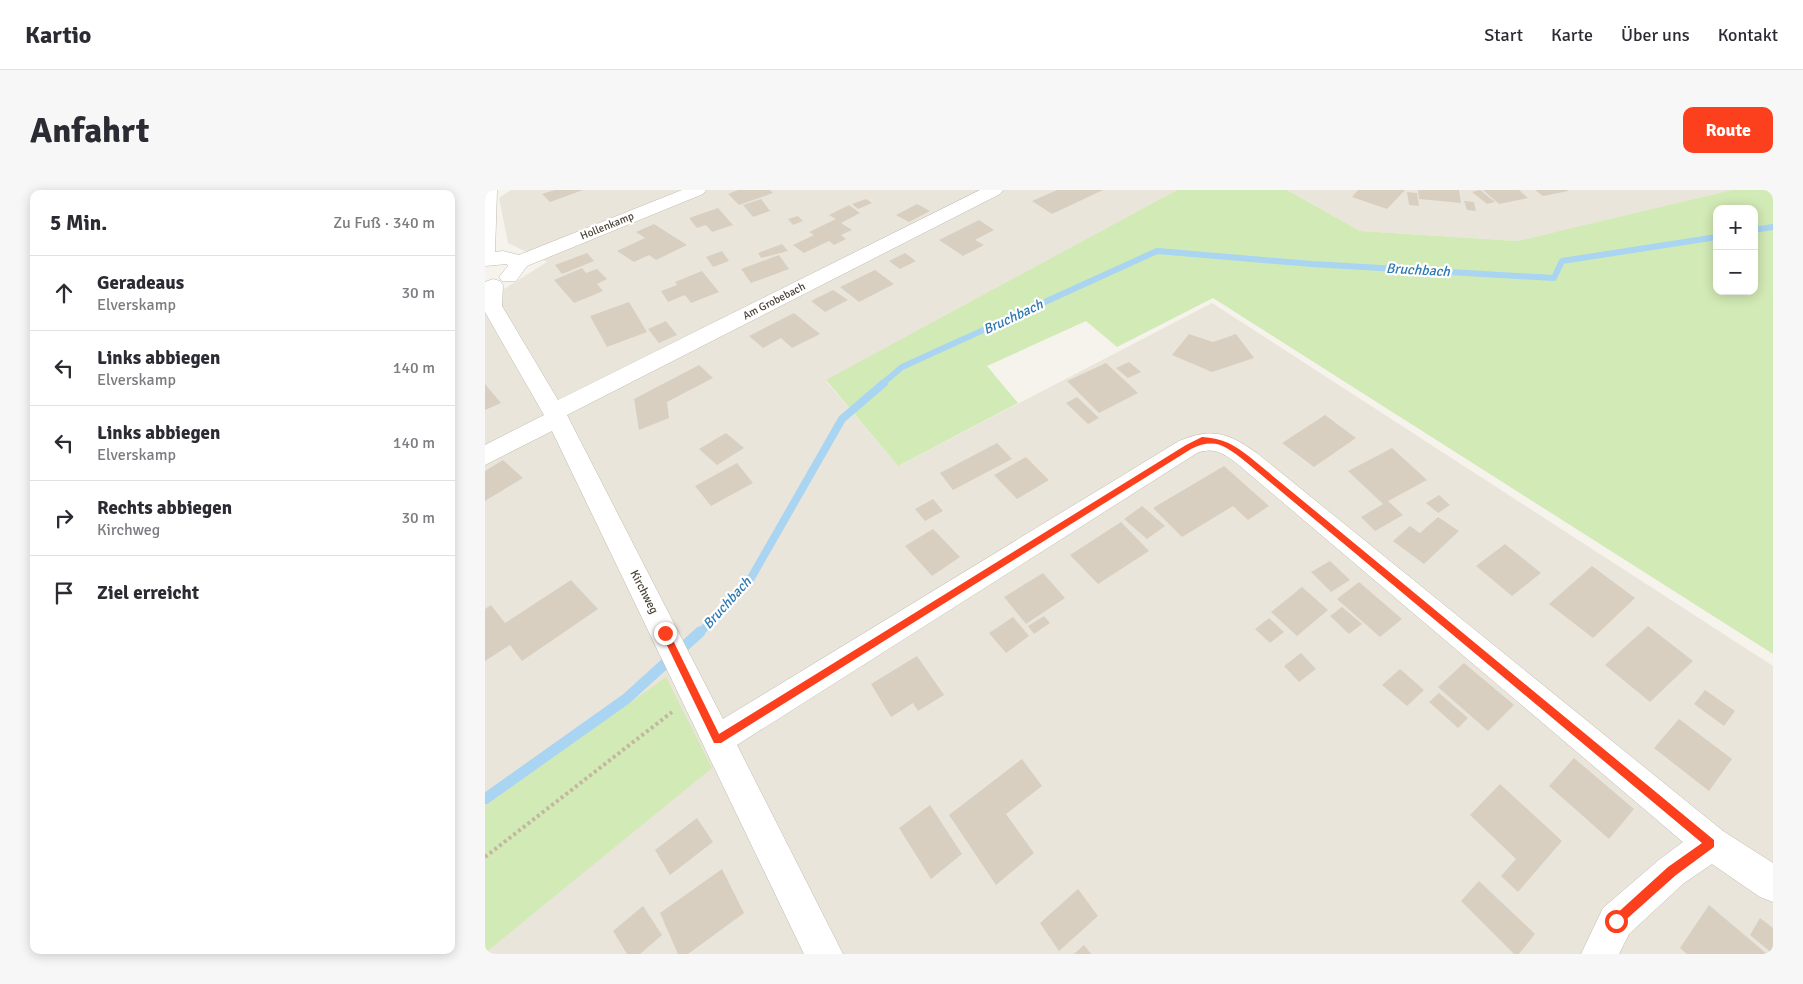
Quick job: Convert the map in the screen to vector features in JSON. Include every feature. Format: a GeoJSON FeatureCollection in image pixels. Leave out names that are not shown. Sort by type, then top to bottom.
{"type":"FeatureCollection","features":[{"type":"Feature","properties":{"kind":"street"},"geometry":{"type":"LineString","coordinates":[[489,190],[485,247],[486,260],[509,258],[517,263]]}},
{"type":"Feature","properties":{"kind":"street","name":"Hollenkamp"},"geometry":{"type":"LineString","coordinates":[[517,263],[697,190]]}},
{"type":"Feature","properties":{"kind":"street","name":"Am Grobebach"},"geometry":{"type":"LineString","coordinates":[[485,456],[554,416],[994,190]]}},
{"type":"Feature","properties":{"kind":"street","name":"Kirchweg"},"geometry":{"type":"LineString","coordinates":[[517,263],[515,272],[489,286],[492,306],[554,416],[665,633],[824,954]]}},
{"type":"Feature","properties":{"kind":"street"},"geometry":{"type":"LineString","coordinates":[[717,740],[1188,447],[1202,440],[1217,440],[1231,446],[1249,460],[1711,843],[1773,884]]}},
{"type":"Feature","properties":{"kind":"street"},"geometry":{"type":"LineString","coordinates":[[1600,954],[1616,921],[1672,871],[1711,843]]}},
{"type":"Feature","properties":{"kind":"path"},"geometry":{"type":"LineString","coordinates":[[485,857],[693,690]]}},
{"type":"Feature","properties":{"kind":"shaded area"},"geometry":{"type":"Polygon","coordinates":[[[511,190],[1177,190],[826,381],[898,466],[1212,303],[1773,666],[1773,954],[485,954],[485,301],[547,262],[508,243],[499,198],[511,190]]]}},
{"type":"Feature","properties":{"kind":"shaded area"},"geometry":{"type":"Polygon","coordinates":[[[1287,190],[1733,190],[1519,241],[1360,231],[1287,190]]]}},
{"type":"Feature","properties":{"kind":"green space"},"geometry":{"type":"Polygon","coordinates":[[[1177,190],[1287,190],[1360,231],[1518,241],[1732,190],[1773,190],[1773,654],[1213,298],[1117,347],[1086,321],[987,366],[1018,403],[898,466],[826,380],[1177,190]]]}},
{"type":"Feature","properties":{"kind":"green space"},"geometry":{"type":"Polygon","coordinates":[[[666,677],[712,768],[485,953],[485,806],[666,677]]]}},
{"type":"Feature","properties":{"kind":"building"},"geometry":{"type":"Polygon","coordinates":[[[555,190],[583,190],[550,202],[542,194],[555,190]]]}},
{"type":"Feature","properties":{"kind":"building"},"geometry":{"type":"Polygon","coordinates":[[[738,190],[770,190],[773,193],[739,205],[728,194],[738,190]]]}},
{"type":"Feature","properties":{"kind":"building"},"geometry":{"type":"Polygon","coordinates":[[[1057,190],[1103,190],[1052,214],[1032,201],[1057,190]]]}},
{"type":"Feature","properties":{"kind":"building"},"geometry":{"type":"Polygon","coordinates":[[[1358,190],[1405,190],[1387,209],[1352,197],[1358,190]]]}},
{"type":"Feature","properties":{"kind":"building"},"geometry":{"type":"Polygon","coordinates":[[[1418,190],[1459,190],[1461,203],[1419,199],[1418,190]]]}},
{"type":"Feature","properties":{"kind":"building"},"geometry":{"type":"Polygon","coordinates":[[[1480,190],[1495,202],[1487,204],[1472,192],[1480,190]]]}},
{"type":"Feature","properties":{"kind":"building"},"geometry":{"type":"Polygon","coordinates":[[[1483,190],[1519,190],[1528,198],[1499,204],[1483,190]]]}},
{"type":"Feature","properties":{"kind":"building"},"geometry":{"type":"Polygon","coordinates":[[[1535,190],[1568,190],[1568,191],[1543,196],[1535,190]]]}},
{"type":"Feature","properties":{"kind":"building"},"geometry":{"type":"Polygon","coordinates":[[[1407,192],[1417,193],[1419,206],[1409,205],[1407,192]]]}},
{"type":"Feature","properties":{"kind":"building"},"geometry":{"type":"Polygon","coordinates":[[[761,199],[770,211],[753,217],[743,205],[761,199]]]}},
{"type":"Feature","properties":{"kind":"building"},"geometry":{"type":"Polygon","coordinates":[[[866,199],[872,203],[858,209],[852,204],[866,199]]]}},
{"type":"Feature","properties":{"kind":"building"},"geometry":{"type":"Polygon","coordinates":[[[1464,201],[1474,202],[1476,211],[1467,210],[1464,201]]]}},
{"type":"Feature","properties":{"kind":"building"},"geometry":{"type":"Polygon","coordinates":[[[917,204],[930,211],[909,222],[896,215],[917,204]]]}},
{"type":"Feature","properties":{"kind":"building"},"geometry":{"type":"Polygon","coordinates":[[[849,205],[860,213],[841,223],[852,230],[841,235],[846,239],[834,245],[829,241],[804,253],[793,245],[814,235],[809,232],[836,219],[829,215],[849,205]]]}},
{"type":"Feature","properties":{"kind":"building"},"geometry":{"type":"Polygon","coordinates":[[[718,208],[733,225],[712,232],[706,225],[697,228],[689,218],[718,208]]]}},
{"type":"Feature","properties":{"kind":"building"},"geometry":{"type":"Polygon","coordinates":[[[798,216],[803,221],[793,225],[788,219],[798,216]]]}},
{"type":"Feature","properties":{"kind":"building"},"geometry":{"type":"Polygon","coordinates":[[[979,220],[994,230],[975,240],[984,245],[963,256],[939,240],[979,220]]]}},
{"type":"Feature","properties":{"kind":"building"},"geometry":{"type":"Polygon","coordinates":[[[654,224],[687,245],[656,260],[649,255],[634,262],[617,251],[645,238],[636,232],[654,224]]]}},
{"type":"Feature","properties":{"kind":"building"},"geometry":{"type":"Polygon","coordinates":[[[782,244],[788,251],[761,258],[758,253],[782,244]]]}},
{"type":"Feature","properties":{"kind":"building"},"geometry":{"type":"Polygon","coordinates":[[[722,251],[729,261],[713,267],[706,257],[722,251]]]}},
{"type":"Feature","properties":{"kind":"building"},"geometry":{"type":"Polygon","coordinates":[[[587,253],[594,261],[562,274],[555,265],[587,253]]]}},
{"type":"Feature","properties":{"kind":"building"},"geometry":{"type":"Polygon","coordinates":[[[905,253],[916,261],[900,269],[889,261],[905,253]]]}},
{"type":"Feature","properties":{"kind":"building"},"geometry":{"type":"Polygon","coordinates":[[[779,255],[789,269],[751,283],[741,269],[779,255]]]}},
{"type":"Feature","properties":{"kind":"building"},"geometry":{"type":"Polygon","coordinates":[[[582,268],[586,273],[597,269],[607,279],[597,284],[603,291],[574,303],[554,280],[582,268]]]}},
{"type":"Feature","properties":{"kind":"building"},"geometry":{"type":"Polygon","coordinates":[[[875,270],[894,284],[859,302],[840,287],[875,270]]]}},
{"type":"Feature","properties":{"kind":"building"},"geometry":{"type":"Polygon","coordinates":[[[702,271],[719,292],[691,303],[685,295],[668,302],[661,291],[677,285],[675,282],[702,271]]]}},
{"type":"Feature","properties":{"kind":"building"},"geometry":{"type":"Polygon","coordinates":[[[833,290],[848,300],[825,312],[811,301],[833,290]]]}},
{"type":"Feature","properties":{"kind":"building"},"geometry":{"type":"Polygon","coordinates":[[[629,302],[647,332],[607,347],[590,316],[629,302]]]}},
{"type":"Feature","properties":{"kind":"building"},"geometry":{"type":"Polygon","coordinates":[[[794,313],[820,334],[792,348],[781,338],[763,348],[749,336],[794,313]]]}},
{"type":"Feature","properties":{"kind":"building"},"geometry":{"type":"Polygon","coordinates":[[[666,321],[677,335],[659,343],[648,329],[666,321]]]}},
{"type":"Feature","properties":{"kind":"building"},"geometry":{"type":"Polygon","coordinates":[[[1189,334],[1213,342],[1236,334],[1254,358],[1212,372],[1172,355],[1189,334]]]}},
{"type":"Feature","properties":{"kind":"building"},"geometry":{"type":"Polygon","coordinates":[[[1129,362],[1141,372],[1128,378],[1116,368],[1129,362]]]}},
{"type":"Feature","properties":{"kind":"building"},"geometry":{"type":"Polygon","coordinates":[[[1106,363],[1138,393],[1099,413],[1067,381],[1106,363]]]}},
{"type":"Feature","properties":{"kind":"building"},"geometry":{"type":"Polygon","coordinates":[[[699,365],[713,378],[667,402],[669,418],[639,430],[634,399],[699,365]]]}},
{"type":"Feature","properties":{"kind":"building"},"geometry":{"type":"Polygon","coordinates":[[[485,384],[501,403],[485,410],[485,384]]]}},
{"type":"Feature","properties":{"kind":"building"},"geometry":{"type":"Polygon","coordinates":[[[1077,397],[1099,418],[1088,424],[1066,403],[1077,397]]]}},
{"type":"Feature","properties":{"kind":"building"},"geometry":{"type":"Polygon","coordinates":[[[1325,415],[1356,438],[1314,467],[1282,443],[1325,415]]]}},
{"type":"Feature","properties":{"kind":"building"},"geometry":{"type":"Polygon","coordinates":[[[726,433],[744,448],[717,465],[699,449],[726,433]]]}},
{"type":"Feature","properties":{"kind":"building"},"geometry":{"type":"Polygon","coordinates":[[[997,443],[1012,459],[953,490],[940,473],[997,443]]]}},
{"type":"Feature","properties":{"kind":"building"},"geometry":{"type":"Polygon","coordinates":[[[1392,448],[1427,480],[1388,501],[1403,515],[1375,531],[1361,517],[1383,504],[1348,471],[1392,448]]]}},
{"type":"Feature","properties":{"kind":"building"},"geometry":{"type":"Polygon","coordinates":[[[1026,457],[1049,480],[1017,499],[994,475],[1026,457]]]}},
{"type":"Feature","properties":{"kind":"building"},"geometry":{"type":"Polygon","coordinates":[[[503,460],[523,478],[485,501],[485,471],[503,460]]]}},
{"type":"Feature","properties":{"kind":"building"},"geometry":{"type":"Polygon","coordinates":[[[737,463],[753,483],[711,506],[695,486],[737,463]]]}},
{"type":"Feature","properties":{"kind":"building"},"geometry":{"type":"Polygon","coordinates":[[[1224,466],[1269,506],[1248,520],[1233,506],[1182,537],[1153,508],[1224,466]]]}},
{"type":"Feature","properties":{"kind":"building"},"geometry":{"type":"Polygon","coordinates":[[[1439,495],[1450,505],[1438,513],[1426,503],[1439,495]]]}},
{"type":"Feature","properties":{"kind":"building"},"geometry":{"type":"Polygon","coordinates":[[[933,499],[943,511],[925,521],[915,509],[933,499]]]}},
{"type":"Feature","properties":{"kind":"building"},"geometry":{"type":"Polygon","coordinates":[[[1142,506],[1165,526],[1147,539],[1124,519],[1142,506]]]}},
{"type":"Feature","properties":{"kind":"building"},"geometry":{"type":"Polygon","coordinates":[[[1438,517],[1459,531],[1424,564],[1393,541],[1410,526],[1420,533],[1438,517]]]}},
{"type":"Feature","properties":{"kind":"building"},"geometry":{"type":"Polygon","coordinates":[[[1121,522],[1149,551],[1098,584],[1070,555],[1121,522]]]}},
{"type":"Feature","properties":{"kind":"building"},"geometry":{"type":"Polygon","coordinates":[[[933,529],[960,557],[932,576],[905,546],[933,529]]]}},
{"type":"Feature","properties":{"kind":"building"},"geometry":{"type":"Polygon","coordinates":[[[1505,544],[1541,573],[1512,596],[1476,566],[1505,544]]]}},
{"type":"Feature","properties":{"kind":"building"},"geometry":{"type":"Polygon","coordinates":[[[1330,561],[1350,580],[1331,592],[1311,572],[1330,561]]]}},
{"type":"Feature","properties":{"kind":"building"},"geometry":{"type":"Polygon","coordinates":[[[1592,566],[1635,598],[1593,638],[1549,604],[1592,566]]]}},
{"type":"Feature","properties":{"kind":"building"},"geometry":{"type":"Polygon","coordinates":[[[1043,573],[1065,598],[1026,624],[1004,597],[1043,573]]]}},
{"type":"Feature","properties":{"kind":"building"},"geometry":{"type":"Polygon","coordinates":[[[571,580],[598,609],[522,661],[510,645],[485,661],[485,609],[491,605],[505,623],[571,580]]]}},
{"type":"Feature","properties":{"kind":"building"},"geometry":{"type":"Polygon","coordinates":[[[1359,582],[1402,619],[1380,637],[1337,599],[1359,582]]]}},
{"type":"Feature","properties":{"kind":"building"},"geometry":{"type":"Polygon","coordinates":[[[1302,587],[1328,610],[1297,636],[1271,612],[1302,587]]]}},
{"type":"Feature","properties":{"kind":"building"},"geometry":{"type":"Polygon","coordinates":[[[1342,607],[1362,624],[1349,634],[1330,616],[1342,607]]]}},
{"type":"Feature","properties":{"kind":"building"},"geometry":{"type":"Polygon","coordinates":[[[1044,616],[1050,623],[1034,634],[1028,626],[1044,616]]]}},
{"type":"Feature","properties":{"kind":"building"},"geometry":{"type":"Polygon","coordinates":[[[1013,617],[1029,636],[1006,653],[989,633],[1013,617]]]}},
{"type":"Feature","properties":{"kind":"building"},"geometry":{"type":"Polygon","coordinates":[[[1269,618],[1284,632],[1270,643],[1255,629],[1269,618]]]}},
{"type":"Feature","properties":{"kind":"building"},"geometry":{"type":"Polygon","coordinates":[[[1648,626],[1693,661],[1650,702],[1605,665],[1648,626]]]}},
{"type":"Feature","properties":{"kind":"building"},"geometry":{"type":"Polygon","coordinates":[[[1301,653],[1316,669],[1299,682],[1284,666],[1301,653]]]}},
{"type":"Feature","properties":{"kind":"building"},"geometry":{"type":"Polygon","coordinates":[[[917,656],[944,695],[918,711],[913,703],[891,717],[871,684],[917,656]]]}},
{"type":"Feature","properties":{"kind":"building"},"geometry":{"type":"Polygon","coordinates":[[[1464,663],[1514,705],[1488,731],[1438,687],[1464,663]]]}},
{"type":"Feature","properties":{"kind":"building"},"geometry":{"type":"Polygon","coordinates":[[[1400,669],[1424,690],[1407,706],[1382,685],[1400,669]]]}},
{"type":"Feature","properties":{"kind":"building"},"geometry":{"type":"Polygon","coordinates":[[[1705,690],[1735,711],[1724,726],[1694,704],[1705,690]]]}},
{"type":"Feature","properties":{"kind":"building"},"geometry":{"type":"Polygon","coordinates":[[[1439,693],[1468,718],[1458,728],[1429,702],[1439,693]]]}},
{"type":"Feature","properties":{"kind":"building"},"geometry":{"type":"Polygon","coordinates":[[[1679,719],[1732,759],[1709,791],[1654,748],[1679,719]]]}},
{"type":"Feature","properties":{"kind":"building"},"geometry":{"type":"Polygon","coordinates":[[[1574,758],[1634,809],[1609,839],[1549,786],[1574,758]]]}},
{"type":"Feature","properties":{"kind":"building"},"geometry":{"type":"Polygon","coordinates":[[[1022,759],[1042,786],[1006,814],[1034,853],[996,885],[949,815],[1022,759]]]}},
{"type":"Feature","properties":{"kind":"building"},"geometry":{"type":"Polygon","coordinates":[[[1500,784],[1562,841],[1518,892],[1501,876],[1516,859],[1470,815],[1500,784]]]}},
{"type":"Feature","properties":{"kind":"building"},"geometry":{"type":"Polygon","coordinates":[[[930,805],[962,854],[931,879],[899,828],[930,805]]]}},
{"type":"Feature","properties":{"kind":"building"},"geometry":{"type":"Polygon","coordinates":[[[697,818],[713,842],[670,875],[655,850],[697,818]]]}},
{"type":"Feature","properties":{"kind":"building"},"geometry":{"type":"Polygon","coordinates":[[[722,869],[744,913],[688,954],[678,954],[660,913],[722,869]]]}},
{"type":"Feature","properties":{"kind":"building"},"geometry":{"type":"Polygon","coordinates":[[[1479,881],[1535,934],[1519,954],[1514,954],[1461,901],[1479,881]]]}},
{"type":"Feature","properties":{"kind":"building"},"geometry":{"type":"Polygon","coordinates":[[[1078,889],[1098,916],[1059,951],[1040,923],[1078,889]]]}},
{"type":"Feature","properties":{"kind":"building"},"geometry":{"type":"Polygon","coordinates":[[[1709,905],[1767,954],[1687,954],[1680,948],[1709,905]]]}},
{"type":"Feature","properties":{"kind":"building"},"geometry":{"type":"Polygon","coordinates":[[[643,906],[662,935],[640,954],[627,954],[613,931],[643,906]]]}},
{"type":"Feature","properties":{"kind":"building"},"geometry":{"type":"Polygon","coordinates":[[[1760,918],[1773,928],[1773,954],[1750,935],[1760,918]]]}},
{"type":"Feature","properties":{"kind":"building"},"geometry":{"type":"Polygon","coordinates":[[[1084,945],[1091,954],[1074,954],[1084,945]]]}},
{"type":"Feature","properties":{"kind":"waterway","name":"Bruchbach"},"geometry":{"type":"LineString","coordinates":[[1758,229],[1773,227]]}},
{"type":"Feature","properties":{"kind":"waterway","name":"Bruchbach"},"geometry":{"type":"LineString","coordinates":[[882,384],[902,367],[1157,251],[1312,264],[1554,278],[1562,261],[1713,238]]}},
{"type":"Feature","properties":{"kind":"waterway","name":"Bruchbach"},"geometry":{"type":"LineString","coordinates":[[699,633],[715,619],[751,578],[842,419],[884,383]]}},
{"type":"Feature","properties":{"kind":"waterway","name":"Bruchbach"},"geometry":{"type":"LineString","coordinates":[[485,799],[626,699],[700,632]]}},
{"type":"Feature","properties":{"kind":"route"},"geometry":{"type":"LineString","coordinates":[[665,633],[692,685],[717,740],[1188,447],[1202,440],[1217,440],[1231,446],[1249,460],[1711,843],[1672,871],[1616,921]]}}]}
